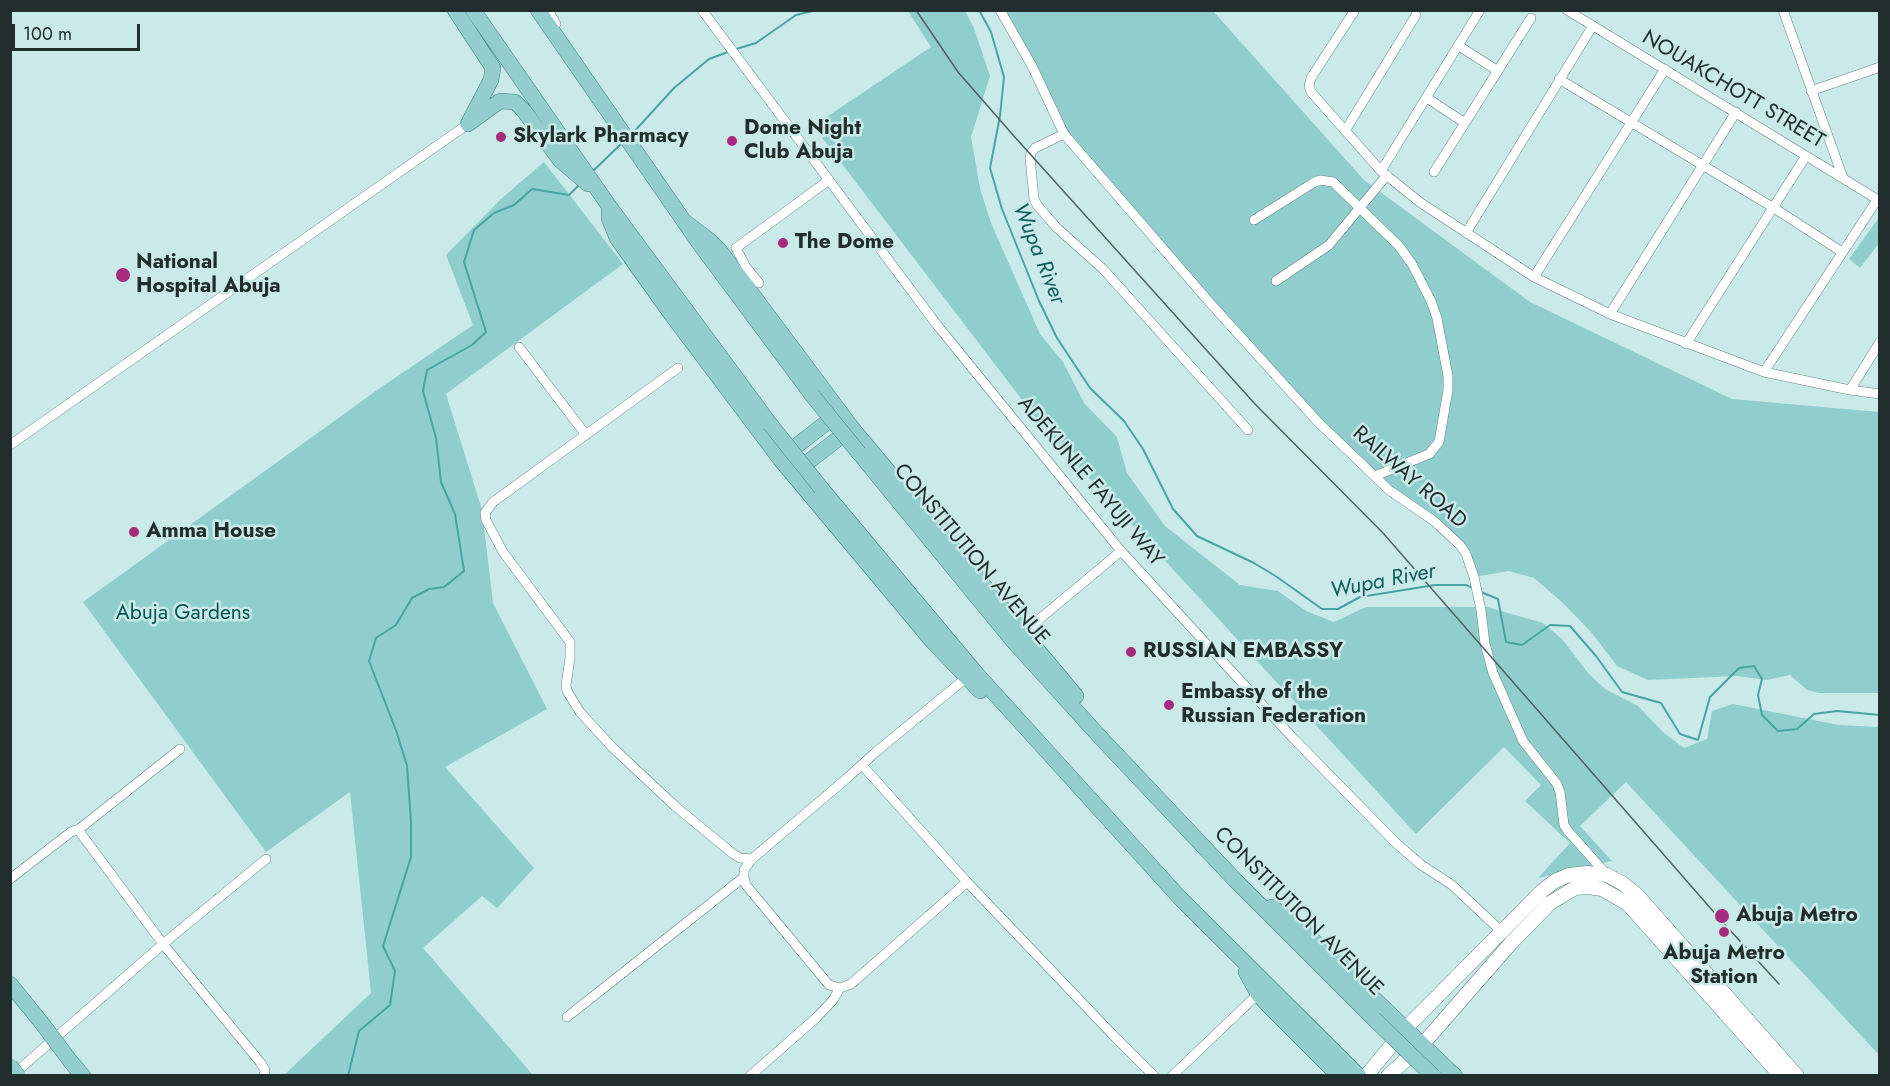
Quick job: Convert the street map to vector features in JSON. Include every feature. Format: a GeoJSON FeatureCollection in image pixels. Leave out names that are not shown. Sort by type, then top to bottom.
{"type":"FeatureCollection","features":[{"type":"Feature","properties":{"kind":"main road"},"geometry":{"type":"LineString","coordinates":[[455,10],[493,68],[491,80],[468,124]]}},
{"type":"Feature","properties":{"kind":"main road"},"geometry":{"type":"LineString","coordinates":[[473,10],[543,124],[605,201],[770,424],[821,488],[975,672],[1180,898],[1359,1076]]}},
{"type":"Feature","properties":{"kind":"main road","name":"CONSTITUTION AVENUE"},"geometry":{"type":"LineString","coordinates":[[537,10],[758,323],[859,453],[1013,641],[1236,881],[1434,1076]]}},
{"type":"Feature","properties":{"kind":"main road"},"geometry":{"type":"LineString","coordinates":[[468,124],[504,100],[512,101],[543,124]]}},
{"type":"Feature","properties":{"kind":"main road"},"geometry":{"type":"LineString","coordinates":[[605,201],[617,238],[671,314],[792,474],[966,678],[1044,747]]}},
{"type":"Feature","properties":{"kind":"main road"},"geometry":{"type":"LineString","coordinates":[[684,221],[720,251],[852,428],[1080,701],[1100,737]]}},
{"type":"Feature","properties":{"kind":"main road"},"geometry":{"type":"LineString","coordinates":[[780,459],[840,412]]}},
{"type":"Feature","properties":{"kind":"main road"},"geometry":{"type":"LineString","coordinates":[[792,474],[852,428]]}},
{"type":"Feature","properties":{"kind":"main road"},"geometry":{"type":"LineString","coordinates":[[1236,881],[1298,926],[1455,1076]]}},
{"type":"Feature","properties":{"kind":"main road"},"geometry":{"type":"LineString","coordinates":[[1238,956],[1258,994],[1339,1076]]}},
{"type":"Feature","properties":{"kind":"main road"},"geometry":{"type":"LineString","coordinates":[[10,984],[83,1076]]}},
{"type":"Feature","properties":{"kind":"main road"},"geometry":{"type":"LineString","coordinates":[[10,1066],[18,1076]]}},
{"type":"Feature","properties":{"kind":"street"},"geometry":{"type":"LineString","coordinates":[[548,10],[572,59]]}},
{"type":"Feature","properties":{"kind":"street","name":"RAILWAY ROAD"},"geometry":{"type":"LineString","coordinates":[[1000,10],[1032,66],[1064,134],[1211,304],[1318,422],[1400,498],[1454,537],[1466,554],[1482,610],[1485,644],[1493,673],[1523,741],[1557,784],[1564,825],[1607,875]]}},
{"type":"Feature","properties":{"kind":"street"},"geometry":{"type":"LineString","coordinates":[[1355,10],[1311,78],[1309,86],[1311,92],[1384,173],[1421,202],[1534,277],[1610,314],[1764,372],[1880,394]]}},
{"type":"Feature","properties":{"kind":"street"},"geometry":{"type":"LineString","coordinates":[[1276,281],[1329,245],[1360,207],[1384,173],[1480,10]]}},
{"type":"Feature","properties":{"kind":"street","name":"NOUAKCHOTT STREET"},"geometry":{"type":"LineString","coordinates":[[1567,10],[1878,200]]}},
{"type":"Feature","properties":{"kind":"street"},"geometry":{"type":"LineString","coordinates":[[1783,10],[1843,178]]}},
{"type":"Feature","properties":{"kind":"street","name":"ADEKUNLE FAYUJI WAY"},"geometry":{"type":"LineString","coordinates":[[703,12],[937,325],[1121,551],[1293,738],[1396,843],[1420,864],[1452,885],[1501,931]]}},
{"type":"Feature","properties":{"kind":"street"},"geometry":{"type":"LineString","coordinates":[[1345,131],[1416,15]]}},
{"type":"Feature","properties":{"kind":"street"},"geometry":{"type":"LineString","coordinates":[[1434,172],[1531,18]]}},
{"type":"Feature","properties":{"kind":"street"},"geometry":{"type":"LineString","coordinates":[[1466,233],[1592,27]]}},
{"type":"Feature","properties":{"kind":"street"},"geometry":{"type":"LineString","coordinates":[[1459,46],[1498,71]]}},
{"type":"Feature","properties":{"kind":"street"},"geometry":{"type":"LineString","coordinates":[[1811,91],[1880,67]]}},
{"type":"Feature","properties":{"kind":"street"},"geometry":{"type":"LineString","coordinates":[[1534,277],[1665,69]]}},
{"type":"Feature","properties":{"kind":"street"},"geometry":{"type":"LineString","coordinates":[[1559,79],[1631,124],[1704,165],[1842,252]]}},
{"type":"Feature","properties":{"kind":"street"},"geometry":{"type":"LineString","coordinates":[[1427,98],[1465,123]]}},
{"type":"Feature","properties":{"kind":"street"},"geometry":{"type":"LineString","coordinates":[[1610,314],[1736,112]]}},
{"type":"Feature","properties":{"kind":"street"},"geometry":{"type":"LineString","coordinates":[[10,445],[468,124]]}},
{"type":"Feature","properties":{"kind":"street"},"geometry":{"type":"LineString","coordinates":[[1064,134],[1035,148],[1031,153],[1034,199],[1037,206],[1057,228],[1103,269],[1248,430]]}},
{"type":"Feature","properties":{"kind":"street"},"geometry":{"type":"LineString","coordinates":[[1686,344],[1806,156]]}},
{"type":"Feature","properties":{"kind":"street"},"geometry":{"type":"LineString","coordinates":[[759,283],[742,261],[736,248],[829,180]]}},
{"type":"Feature","properties":{"kind":"street"},"geometry":{"type":"LineString","coordinates":[[1254,220],[1320,180],[1333,182],[1399,246],[1422,283],[1437,318],[1448,376],[1448,390],[1439,442],[1430,454],[1375,476]]}},
{"type":"Feature","properties":{"kind":"street"},"geometry":{"type":"LineString","coordinates":[[1764,372],[1878,200]]}},
{"type":"Feature","properties":{"kind":"street"},"geometry":{"type":"LineString","coordinates":[[1850,390],[1880,342]]}},
{"type":"Feature","properties":{"kind":"street"},"geometry":{"type":"LineString","coordinates":[[519,347],[586,435]]}},
{"type":"Feature","properties":{"kind":"street"},"geometry":{"type":"LineString","coordinates":[[678,368],[493,502],[485,513],[486,520],[503,552],[570,642],[566,685],[567,692],[580,712],[612,747],[675,806],[735,856],[752,859]]}},
{"type":"Feature","properties":{"kind":"street"},"geometry":{"type":"LineString","coordinates":[[1024,632],[1121,551]]}},
{"type":"Feature","properties":{"kind":"street"},"geometry":{"type":"LineString","coordinates":[[966,678],[752,859],[744,870],[744,877],[746,885],[829,985],[840,988],[851,984],[967,882]]}},
{"type":"Feature","properties":{"kind":"street"},"geometry":{"type":"LineString","coordinates":[[10,879],[71,831],[78,830],[180,749]]}},
{"type":"Feature","properties":{"kind":"street"},"geometry":{"type":"LineString","coordinates":[[862,765],[967,882],[1154,1076]]}},
{"type":"Feature","properties":{"kind":"street"},"geometry":{"type":"LineString","coordinates":[[78,830],[163,944],[260,1062],[265,1070],[264,1076]]}},
{"type":"Feature","properties":{"kind":"street"},"geometry":{"type":"LineString","coordinates":[[12,1076],[90,1006],[266,859]]}},
{"type":"Feature","properties":{"kind":"street"},"geometry":{"type":"LineString","coordinates":[[1365,1076],[1405,1029],[1542,891],[1555,881],[1569,875],[1587,873],[1607,875],[1637,895],[1797,1076]]}},
{"type":"Feature","properties":{"kind":"street"},"geometry":{"type":"LineString","coordinates":[[567,1017],[744,877]]}},
{"type":"Feature","properties":{"kind":"street"},"geometry":{"type":"LineString","coordinates":[[1388,1076],[1422,1045],[1511,943],[1550,903],[1575,888],[1588,887],[1602,889],[1628,904],[1781,1076]]}},
{"type":"Feature","properties":{"kind":"street"},"geometry":{"type":"LineString","coordinates":[[750,1076],[816,1018],[833,1000],[840,988]]}},
{"type":"Feature","properties":{"kind":"street"},"geometry":{"type":"LineString","coordinates":[[1172,1076],[1258,994]]}},
{"type":"Feature","properties":{"kind":"green space"},"geometry":{"type":"Polygon","coordinates":[[[1003,10],[1213,11],[1364,180],[1530,302],[1732,399],[1879,412],[1879,693],[1819,693],[1807,690],[1790,675],[1767,680],[1737,676],[1648,680],[1617,666],[1591,632],[1562,602],[1534,578],[1509,571],[1474,577],[1466,554],[1318,422],[1064,134],[1003,10]]]}},
{"type":"Feature","properties":{"kind":"green space"},"geometry":{"type":"Polygon","coordinates":[[[908,11],[965,11],[974,28],[990,76],[971,137],[980,188],[991,223],[1040,334],[1063,362],[1084,403],[1117,437],[1127,473],[1165,526],[1240,585],[1278,591],[1306,611],[1334,622],[1366,607],[1487,607],[1543,623],[1562,639],[1588,673],[1605,689],[1638,706],[1664,733],[1684,748],[1707,739],[1712,711],[1733,704],[1839,725],[1879,727],[1879,1055],[1626,782],[1580,826],[1612,861],[1538,878],[1570,843],[1525,801],[1541,785],[1504,747],[1416,834],[1045,430],[813,126],[931,47],[908,11]]]}},
{"type":"Feature","properties":{"kind":"green space","name":"Abuja Gardens"},"geometry":{"type":"Polygon","coordinates":[[[544,162],[623,264],[446,394],[482,510],[493,603],[547,709],[445,767],[534,868],[497,908],[482,896],[423,948],[533,1075],[284,1075],[371,993],[350,792],[266,852],[83,602],[380,388],[473,325],[446,255],[501,199],[544,162]]]}},
{"type":"Feature","properties":{"kind":"green space"},"geometry":{"type":"Polygon","coordinates":[[[1878,219],[1879,243],[1860,268],[1849,259],[1878,219]]]}},
{"type":"Feature","properties":{"kind":"waterway"},"geometry":{"type":"LineString","coordinates":[[736,49],[756,43],[796,15],[817,10]]}},
{"type":"Feature","properties":{"kind":"waterway","name":"Wupa River"},"geometry":{"type":"LineString","coordinates":[[979,10],[991,32],[1004,77],[1000,116],[990,168],[1002,209],[1039,301],[1057,338],[1090,388],[1124,421],[1143,449],[1173,509],[1197,536],[1254,563],[1322,609],[1338,609],[1360,597],[1435,585],[1466,585],[1473,588]]}},
{"type":"Feature","properties":{"kind":"waterway"},"geometry":{"type":"LineString","coordinates":[[631,135],[674,88],[709,59],[731,51]]}},
{"type":"Feature","properties":{"kind":"waterway"},"geometry":{"type":"LineString","coordinates":[[592,172],[622,143]]}},
{"type":"Feature","properties":{"kind":"waterway"},"geometry":{"type":"LineString","coordinates":[[348,1076],[359,1031],[390,1005],[395,971],[383,946],[411,857],[407,766],[397,733],[369,661],[376,638],[396,625],[412,598],[429,589],[444,587],[464,571],[455,514],[441,482],[436,438],[423,391],[427,370],[472,345],[486,332],[464,262],[474,230],[494,213],[514,205],[532,189],[569,195],[579,185]]}},
{"type":"Feature","properties":{"kind":"waterway","name":"Wupa River"},"geometry":{"type":"LineString","coordinates":[[1481,592],[1498,599],[1506,642],[1522,645],[1550,625],[1570,626],[1596,656],[1622,692],[1661,703],[1680,734],[1698,740],[1710,697],[1739,668],[1754,666],[1762,679],[1758,695],[1762,715],[1778,731],[1797,729],[1814,714],[1837,711],[1880,715]]}},
{"type":"Feature","properties":{"kind":"tram line"},"geometry":{"type":"LineString","coordinates":[[916,10],[958,72],[1013,135],[1255,404],[1383,533],[1779,984]]}},
{"type":"Feature","properties":{"kind":"place","name":"Skylark Pharmacy"},"geometry":{"type":"Point","coordinates":[501,137]}},
{"type":"Feature","properties":{"kind":"place","name":"Dome Night Club Abuja"},"geometry":{"type":"Point","coordinates":[732,141]}},
{"type":"Feature","properties":{"kind":"place","name":"The Dome"},"geometry":{"type":"Point","coordinates":[783,243]}},
{"type":"Feature","properties":{"kind":"place","name":"National Hospital Abuja"},"geometry":{"type":"Point","coordinates":[123,275]}},
{"type":"Feature","properties":{"kind":"place","name":"Amma House"},"geometry":{"type":"Point","coordinates":[134,532]}},
{"type":"Feature","properties":{"kind":"place","name":"RUSSIAN EMBASSY"},"geometry":{"type":"Point","coordinates":[1131,652]}},
{"type":"Feature","properties":{"kind":"place","name":"Embassy of the Russian Federation"},"geometry":{"type":"Point","coordinates":[1169,705]}},
{"type":"Feature","properties":{"kind":"place","name":"Abuja Metro"},"geometry":{"type":"Point","coordinates":[1722,916]}},
{"type":"Feature","properties":{"kind":"place","name":"Abuja Metro Station"},"geometry":{"type":"Point","coordinates":[1724,932]}}]}
